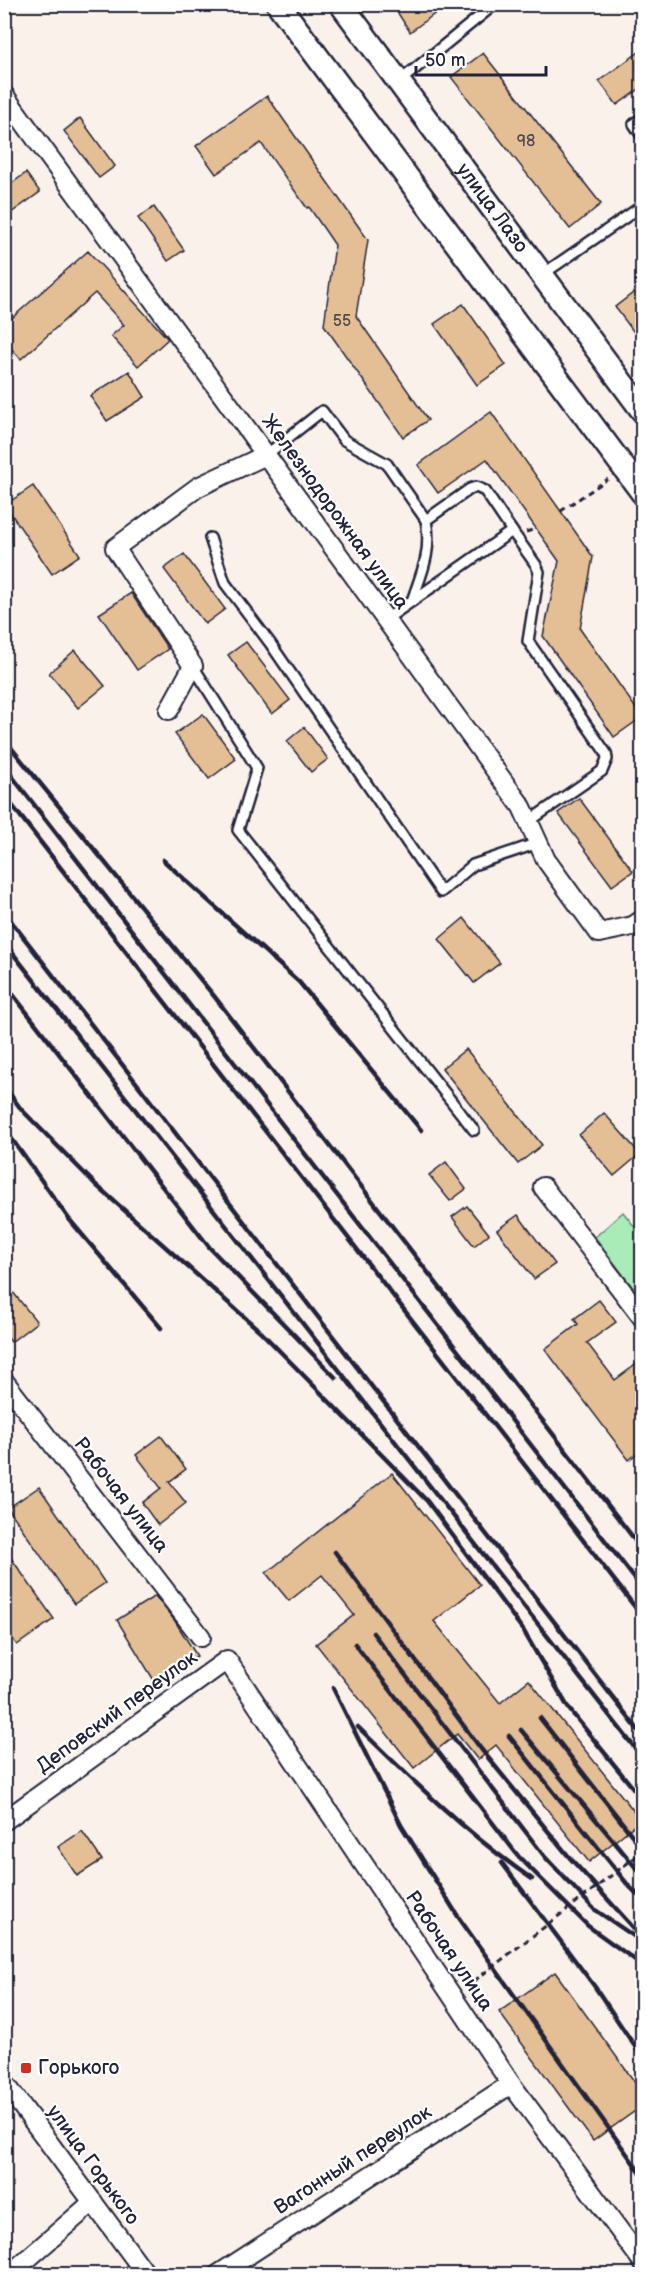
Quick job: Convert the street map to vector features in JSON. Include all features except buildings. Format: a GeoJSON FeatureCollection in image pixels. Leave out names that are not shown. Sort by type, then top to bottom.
{"type":"FeatureCollection","features":[{"type":"Feature","properties":{"kind":"street","name":"улица Лазо"},"geometry":{"type":"LineString","coordinates":[[341,4],[642,410]]}},
{"type":"Feature","properties":{"kind":"street"},"geometry":{"type":"LineString","coordinates":[[282,6],[642,492]]}},
{"type":"Feature","properties":{"kind":"street","name":"Железнодорожная улица"},"geometry":{"type":"LineString","coordinates":[[4,95],[522,807],[546,860],[599,933],[638,923]]}},
{"type":"Feature","properties":{"kind":"street"},"geometry":{"type":"LineString","coordinates":[[169,710],[193,666],[115,548],[198,487],[266,455]]}},
{"type":"Feature","properties":{"kind":"street"},"geometry":{"type":"LineString","coordinates":[[543,1186],[642,1317]]}},
{"type":"Feature","properties":{"kind":"street","name":"Рабочая улица"},"geometry":{"type":"LineString","coordinates":[[4,1381],[201,1637]]}},
{"type":"Feature","properties":{"kind":"street","name":"Рабочая улица"},"geometry":{"type":"LineString","coordinates":[[227,1660],[511,2084],[642,2261]]}},
{"type":"Feature","properties":{"kind":"street","name":"Деповский переулок"},"geometry":{"type":"LineString","coordinates":[[4,1821],[227,1660]]}},
{"type":"Feature","properties":{"kind":"street","name":"улица Горького"},"geometry":{"type":"LineString","coordinates":[[4,2082],[146,2274]]}},
{"type":"Feature","properties":{"kind":"street","name":"Вагонный переулок"},"geometry":{"type":"LineString","coordinates":[[219,2274],[511,2084]]}},
{"type":"Feature","properties":{"kind":"street"},"geometry":{"type":"LineString","coordinates":[[10,2274],[93,2202]]}},
{"type":"Feature","properties":{"kind":"lane"},"geometry":{"type":"LineString","coordinates":[[398,82],[495,4]]}},
{"type":"Feature","properties":{"kind":"lane"},"geometry":{"type":"LineString","coordinates":[[642,118],[634,124],[642,136]]}},
{"type":"Feature","properties":{"kind":"lane"},"geometry":{"type":"LineString","coordinates":[[543,274],[642,206]]}},
{"type":"Feature","properties":{"kind":"lane"},"geometry":{"type":"LineString","coordinates":[[266,455],[322,411],[344,440],[387,464],[426,520],[429,534],[428,554],[412,601]]}},
{"type":"Feature","properties":{"kind":"lane"},"geometry":{"type":"LineString","coordinates":[[426,520],[476,487],[485,491],[539,572],[528,641],[606,753],[607,759],[602,771],[528,822]]}},
{"type":"Feature","properties":{"kind":"lane"},"geometry":{"type":"LineString","coordinates":[[385,620],[512,531]]}},
{"type":"Feature","properties":{"kind":"lane"},"geometry":{"type":"LineString","coordinates":[[210,538],[225,583],[441,892],[473,864],[538,843]]}},
{"type":"Feature","properties":{"kind":"lane"},"geometry":{"type":"LineString","coordinates":[[193,666],[257,768],[238,831],[474,1130]]}},
{"type":"Feature","properties":{"kind":"path"},"geometry":{"type":"LineString","coordinates":[[561,511],[624,467]]}},
{"type":"Feature","properties":{"kind":"path"},"geometry":{"type":"LineString","coordinates":[[474,1981],[642,1852]]}},
{"type":"Feature","properties":{"kind":"green space"},"geometry":{"type":"Polygon","coordinates":[[[623,1212],[642,1236],[642,1300],[595,1237],[623,1212]]]}},
{"type":"Feature","properties":{"kind":"railway"},"geometry":{"type":"LineString","coordinates":[[4,739],[214,996],[642,1549]]}},
{"type":"Feature","properties":{"kind":"railway"},"geometry":{"type":"LineString","coordinates":[[4,766],[642,1588]]}},
{"type":"Feature","properties":{"kind":"railway"},"geometry":{"type":"LineString","coordinates":[[4,795],[642,1616]]}},
{"type":"Feature","properties":{"kind":"railway"},"geometry":{"type":"LineString","coordinates":[[163,860],[299,982],[421,1130]]}},
{"type":"Feature","properties":{"kind":"railway"},"geometry":{"type":"LineString","coordinates":[[4,912],[642,1735]]}},
{"type":"Feature","properties":{"kind":"railway"},"geometry":{"type":"LineString","coordinates":[[4,942],[642,1757]]}},
{"type":"Feature","properties":{"kind":"railway"},"geometry":{"type":"LineString","coordinates":[[4,983],[210,1248],[336,1378]]}},
{"type":"Feature","properties":{"kind":"railway"},"geometry":{"type":"LineString","coordinates":[[4,1086],[21,1109],[96,1185],[260,1331],[427,1501],[523,1630],[569,1709],[642,1799]]}},
{"type":"Feature","properties":{"kind":"railway"},"geometry":{"type":"LineString","coordinates":[[4,1128],[69,1219],[161,1328]]}},
{"type":"Feature","properties":{"kind":"railway"},"geometry":{"type":"LineString","coordinates":[[335,1552],[481,1749],[570,1858],[642,1937]]}},
{"type":"Feature","properties":{"kind":"railway"},"geometry":{"type":"LineString","coordinates":[[373,1633],[545,1857],[594,1909],[635,1937]]}},
{"type":"Feature","properties":{"kind":"railway"},"geometry":{"type":"LineString","coordinates":[[355,1644],[519,1857],[588,1926],[642,1965]]}},
{"type":"Feature","properties":{"kind":"railway"},"geometry":{"type":"LineString","coordinates":[[333,1688],[401,1825],[459,1918],[642,2175]]}},
{"type":"Feature","properties":{"kind":"railway"},"geometry":{"type":"LineString","coordinates":[[540,1718],[642,1848]]}},
{"type":"Feature","properties":{"kind":"railway"},"geometry":{"type":"LineString","coordinates":[[358,1727],[463,1826],[532,1879]]}},
{"type":"Feature","properties":{"kind":"railway"},"geometry":{"type":"LineString","coordinates":[[521,1730],[642,1875]]}},
{"type":"Feature","properties":{"kind":"railway"},"geometry":{"type":"LineString","coordinates":[[509,1736],[628,1885],[642,1899]]}},
{"type":"Feature","properties":{"kind":"railway"},"geometry":{"type":"LineString","coordinates":[[502,1863],[595,1987],[642,2057]]}},
{"type":"Feature","properties":{"kind":"place","name":"Горького"},"geometry":{"type":"Point","coordinates":[26,2068]}}]}
